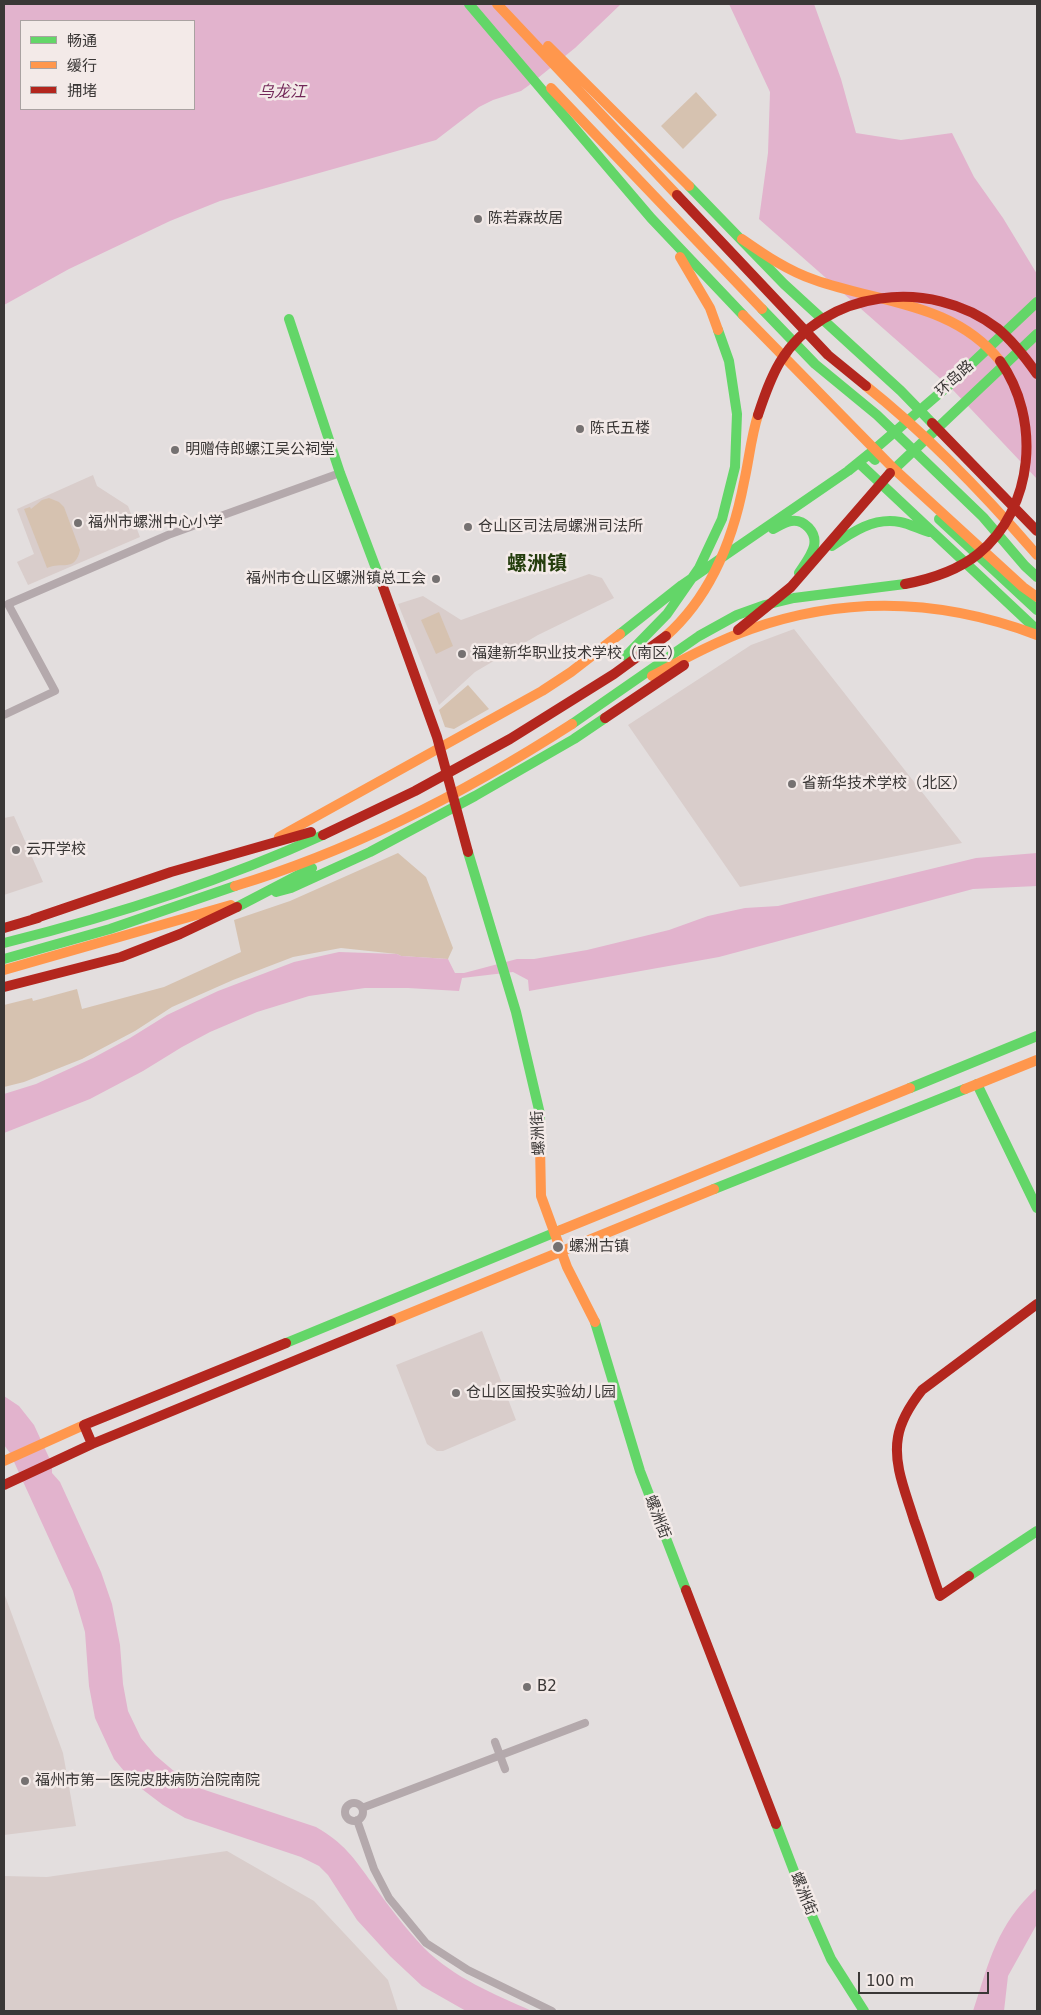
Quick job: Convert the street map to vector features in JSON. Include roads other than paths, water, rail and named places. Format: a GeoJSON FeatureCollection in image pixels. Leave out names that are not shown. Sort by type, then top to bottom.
{"type":"FeatureCollection","features":[{"type":"Feature","properties":{"kind":"main road"},"geometry":{"type":"LineString","coordinates":[[470,4],[588,146],[651,218],[781,355],[894,469],[1037,598]]}},
{"type":"Feature","properties":{"kind":"main road"},"geometry":{"type":"LineString","coordinates":[[470,4],[815,364],[877,415],[984,517],[1025,566],[1037,577]]}},
{"type":"Feature","properties":{"kind":"main road"},"geometry":{"type":"LineString","coordinates":[[497,4],[828,356],[889,404],[994,505],[1037,555]]}},
{"type":"Feature","properties":{"kind":"main road"},"geometry":{"type":"LineString","coordinates":[[502,4],[662,156],[784,284],[901,391],[1037,531]]}},
{"type":"Feature","properties":{"kind":"main road"},"geometry":{"type":"LineString","coordinates":[[557,709],[625,657],[668,615],[682,597],[709,552],[718,531],[731,489],[736,447],[736,408],[730,366],[723,339],[699,283],[651,218]]}},
{"type":"Feature","properties":{"kind":"main road"},"geometry":{"type":"LineString","coordinates":[[4,959],[102,931],[196,898],[294,867],[358,838],[481,779],[618,694],[685,644],[729,619],[804,596],[870,589],[921,580],[963,564],[977,555],[996,537],[1022,493],[1028,463],[1029,441],[1024,409],[1008,372],[998,358],[984,342],[955,322],[938,314],[913,305],[848,291],[813,280],[780,265],[742,239]]}},
{"type":"Feature","properties":{"kind":"main road"},"geometry":{"type":"LineString","coordinates":[[4,944],[124,910],[236,870],[304,843],[418,789],[510,738],[615,673],[651,647],[677,626],[701,596],[718,568],[728,546],[740,502],[757,416],[769,381],[790,348],[800,337],[824,318],[859,303],[897,295],[948,302],[990,321],[1019,347],[1037,374]]}},
{"type":"Feature","properties":{"kind":"main road","name":"环岛路"},"geometry":{"type":"LineString","coordinates":[[736,548],[859,463],[948,386],[1037,302]]}},
{"type":"Feature","properties":{"kind":"main road","name":"螺洲街"},"geometry":{"type":"LineString","coordinates":[[289,319],[340,473],[404,642],[440,748],[455,807],[513,1003],[540,1114],[542,1196],[560,1252],[595,1323],[642,1478],[805,1900],[831,1959],[864,2011]]}},
{"type":"Feature","properties":{"kind":"main road","name":"环岛路"},"geometry":{"type":"LineString","coordinates":[[791,587],[890,473],[1037,334]]}},
{"type":"Feature","properties":{"kind":"main road"},"geometry":{"type":"LineString","coordinates":[[869,454],[1037,610]]}},
{"type":"Feature","properties":{"kind":"main road"},"geometry":{"type":"LineString","coordinates":[[859,463],[1037,630]]}},
{"type":"Feature","properties":{"kind":"main road"},"geometry":{"type":"LineString","coordinates":[[4,928],[107,899],[251,850],[276,839],[496,718],[560,679],[682,585],[736,548],[792,521],[805,524],[813,534],[814,546],[791,587],[742,628],[617,711],[548,754],[455,807],[370,852],[291,888],[166,922],[4,970]]}},
{"type":"Feature","properties":{"kind":"main road"},"geometry":{"type":"LineString","coordinates":[[824,550],[863,526],[882,521],[900,522],[932,533]]}},
{"type":"Feature","properties":{"kind":"main road"},"geometry":{"type":"LineString","coordinates":[[618,694],[739,634],[791,616],[839,607],[895,605],[936,608],[1008,623],[1037,635]]}},
{"type":"Feature","properties":{"kind":"main road"},"geometry":{"type":"LineString","coordinates":[[33,919],[98,895],[242,850],[345,823]]}},
{"type":"Feature","properties":{"kind":"main road"},"geometry":{"type":"LineString","coordinates":[[4,987],[120,958],[180,934],[268,892],[334,855],[358,838]]}},
{"type":"Feature","properties":{"kind":"main road"},"geometry":{"type":"LineString","coordinates":[[4,1461],[84,1425],[1037,1036]]}},
{"type":"Feature","properties":{"kind":"main road"},"geometry":{"type":"LineString","coordinates":[[5,1484],[92,1444],[560,1252],[1037,1060]]}},
{"type":"Feature","properties":{"kind":"main road"},"geometry":{"type":"LineString","coordinates":[[977,1084],[1037,1208]]}},
{"type":"Feature","properties":{"kind":"main road"},"geometry":{"type":"LineString","coordinates":[[1037,1304],[922,1390],[904,1418],[899,1434],[897,1452],[901,1480],[940,1596],[1037,1531]]}},
{"type":"Feature","properties":{"kind":"main road"},"geometry":{"type":"LineString","coordinates":[[84,1425],[92,1444]]}},
{"type":"Feature","properties":{"kind":"street"},"geometry":{"type":"LineString","coordinates":[[4,715],[55,691],[8,604],[168,535],[340,473]]}},
{"type":"Feature","properties":{"kind":"street"},"geometry":{"type":"LineString","coordinates":[[362,1808],[585,1723]]}},
{"type":"Feature","properties":{"kind":"street"},"geometry":{"type":"LineString","coordinates":[[495,1742],[505,1769]]}},
{"type":"Feature","properties":{"kind":"street"},"geometry":{"type":"LineString","coordinates":[[352,1804],[358,1804],[362,1808],[363,1814],[357,1820],[349,1820],[346,1815],[346,1809],[352,1804]]}},
{"type":"Feature","properties":{"kind":"street"},"geometry":{"type":"LineString","coordinates":[[357,1820],[374,1869],[389,1898],[426,1943],[468,1970],[552,2011]]}},
{"type":"Feature","properties":{"kind":"water","name":"乌龙江"},"geometry":{"type":"Polygon","coordinates":[[[4,4],[621,4],[575,48],[528,86],[521,91],[493,100],[479,107],[436,140],[220,201],[170,221],[69,269],[4,305],[4,4]]]}},
{"type":"Feature","properties":{"kind":"water"},"geometry":{"type":"Polygon","coordinates":[[[729,4],[814,4],[841,79],[856,133],[901,140],[952,133],[974,177],[1003,218],[1037,274],[1037,479],[952,389],[759,219],[768,153],[770,92],[729,4]]]}},
{"type":"Feature","properties":{"kind":"water"},"geometry":{"type":"Polygon","coordinates":[[[1037,853],[1037,886],[973,889],[719,957],[529,991],[528,980],[513,972],[462,978],[459,991],[365,988],[309,996],[257,1012],[210,1032],[90,1099],[4,1133],[4,1094],[36,1084],[93,1058],[167,1015],[218,991],[294,962],[339,952],[397,954],[401,956],[448,959],[455,973],[464,973],[517,959],[534,959],[587,950],[669,930],[708,916],[745,908],[778,906],[976,858],[1037,853]]]}},
{"type":"Feature","properties":{"kind":"water"},"geometry":{"type":"Polygon","coordinates":[[[4,1396],[19,1406],[34,1425],[52,1464],[52,1473],[60,1482],[101,1572],[112,1604],[120,1645],[123,1684],[128,1711],[141,1738],[155,1755],[175,1772],[199,1788],[316,1827],[326,1833],[348,1852],[403,1924],[436,1959],[461,1977],[532,2011],[466,2011],[422,1986],[390,1956],[357,1920],[328,1875],[319,1866],[301,1857],[185,1818],[163,1805],[134,1783],[114,1759],[95,1718],[89,1686],[85,1632],[73,1591],[10,1453],[4,1445],[4,1396]]]}},
{"type":"Feature","properties":{"kind":"water"},"geometry":{"type":"Polygon","coordinates":[[[1037,1888],[1037,1924],[1008,1976],[1004,2011],[973,2011],[990,1960],[1003,1930],[1023,1902],[1037,1888]]]}},
{"type":"Feature","properties":{"kind":"place","name":"陈若霖故居"},"geometry":{"type":"Point","coordinates":[478,219]}},
{"type":"Feature","properties":{"kind":"place","name":"陈氏五楼"},"geometry":{"type":"Point","coordinates":[580,429]}},
{"type":"Feature","properties":{"kind":"place","name":"明赠侍郎螺江吴公祠堂"},"geometry":{"type":"Point","coordinates":[175,450]}},
{"type":"Feature","properties":{"kind":"place","name":"福州市螺洲中心小学"},"geometry":{"type":"Point","coordinates":[78,523]}},
{"type":"Feature","properties":{"kind":"place","name":"仓山区司法局螺洲司法所"},"geometry":{"type":"Point","coordinates":[468,527]}},
{"type":"Feature","properties":{"kind":"place","name":"福州市仓山区螺洲镇总工会"},"geometry":{"type":"Point","coordinates":[436,579]}},
{"type":"Feature","properties":{"kind":"place","name":"福建新华职业技术学校（南区）"},"geometry":{"type":"Point","coordinates":[462,654]}},
{"type":"Feature","properties":{"kind":"place","name":"省新华技术学校（北区）"},"geometry":{"type":"Point","coordinates":[792,784]}},
{"type":"Feature","properties":{"kind":"place","name":"云开学校"},"geometry":{"type":"Point","coordinates":[16,850]}},
{"type":"Feature","properties":{"kind":"place","name":"螺洲古镇"},"geometry":{"type":"Point","coordinates":[558,1247]}},
{"type":"Feature","properties":{"kind":"place","name":"仓山区国投实验幼儿园"},"geometry":{"type":"Point","coordinates":[456,1393]}},
{"type":"Feature","properties":{"kind":"place","name":"B2"},"geometry":{"type":"Point","coordinates":[527,1687]}},
{"type":"Feature","properties":{"kind":"place","name":"福州市第一医院皮肤病防治院南院"},"geometry":{"type":"Point","coordinates":[25,1781]}},
{"type":"Feature","properties":{"kind":"district","name":"螺洲镇"},"geometry":{"type":"Point","coordinates":[537,565]}}]}
